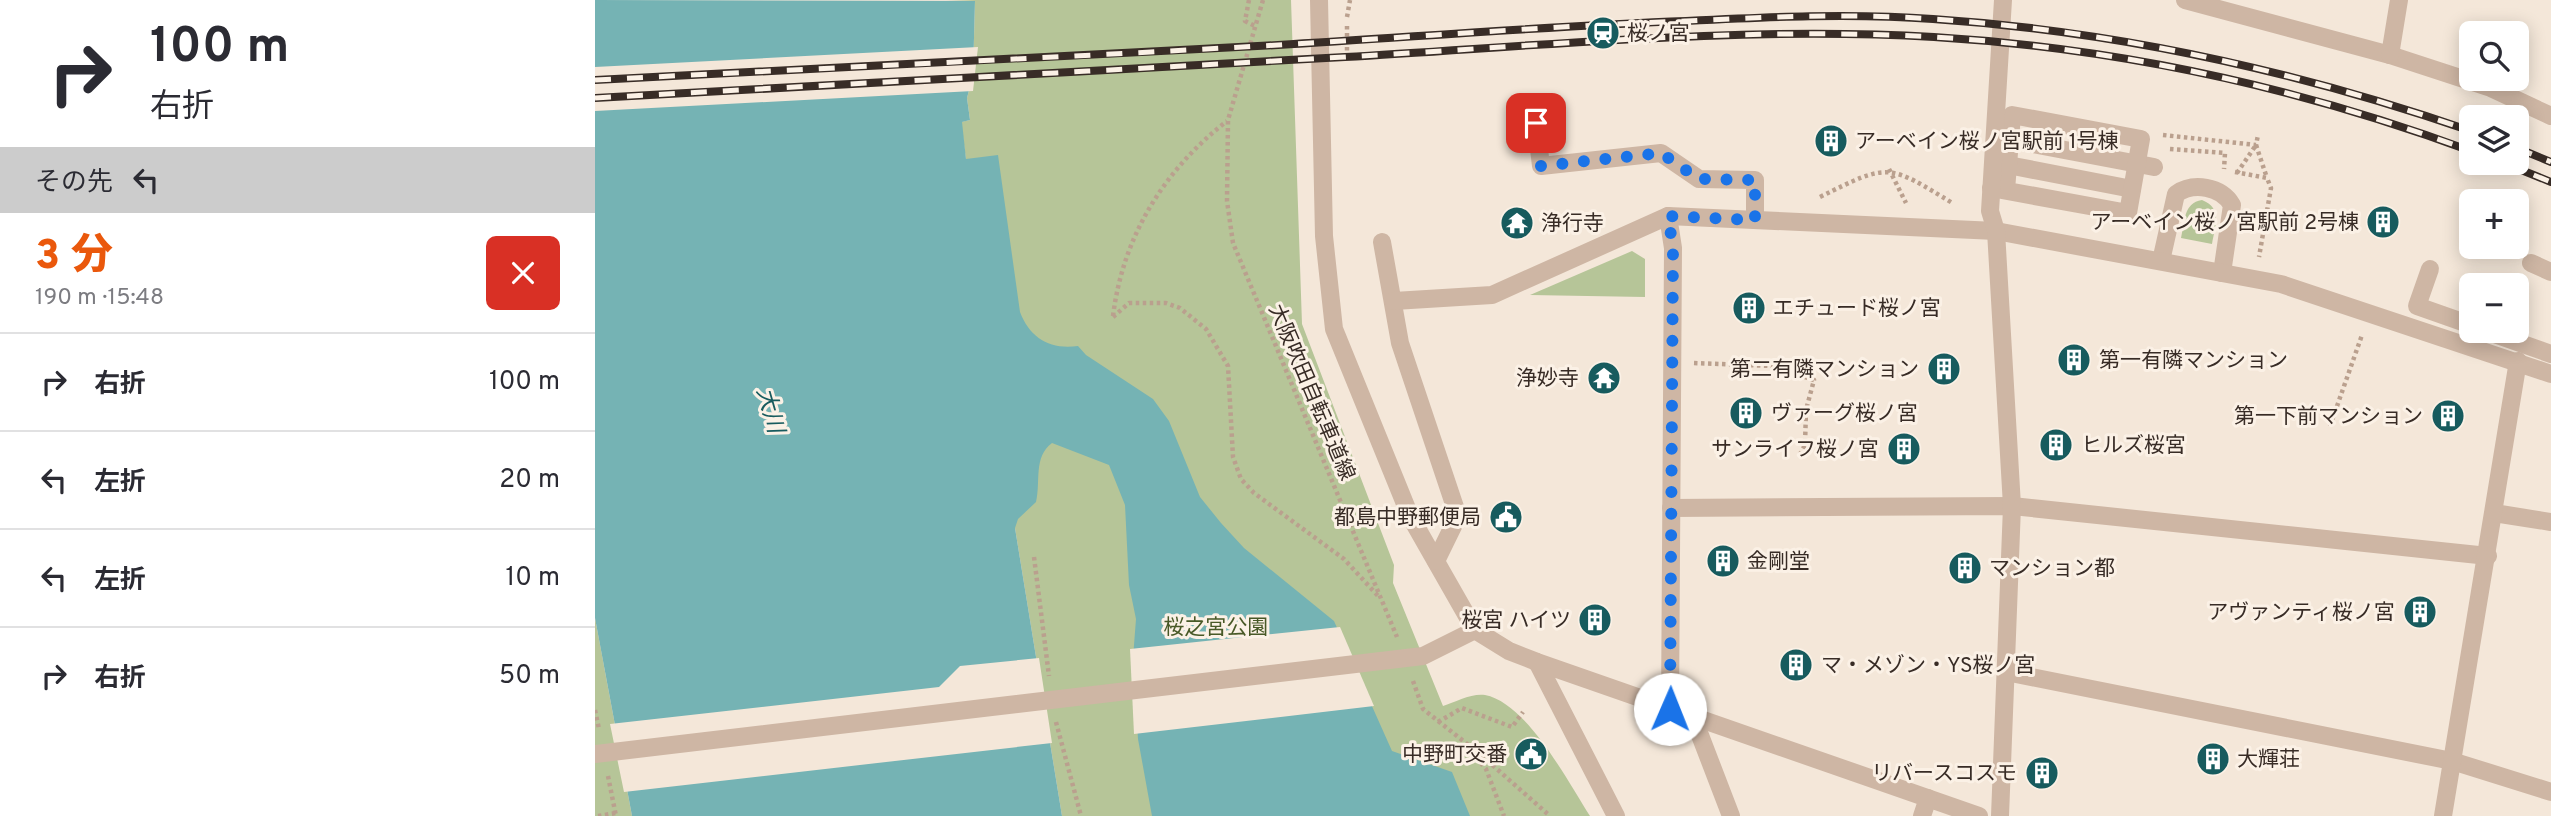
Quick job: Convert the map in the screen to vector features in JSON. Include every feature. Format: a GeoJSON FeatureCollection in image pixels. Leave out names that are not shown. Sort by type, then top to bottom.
{"type":"FeatureCollection","features":[{"type":"Feature","properties":{"kind":"street"},"geometry":{"type":"LineString","coordinates":[[1318,0],[1324,236],[1334,329],[1410,516],[1475,630],[1509,651],[1537,662],[1979,816]]}},
{"type":"Feature","properties":{"kind":"street"},"geometry":{"type":"LineString","coordinates":[[1999,189],[2003,138],[2003,0]]}},
{"type":"Feature","properties":{"kind":"street"},"geometry":{"type":"LineString","coordinates":[[2391,55],[2399,0]]}},
{"type":"Feature","properties":{"kind":"street"},"geometry":{"type":"LineString","coordinates":[[2193,1],[2391,55],[2491,88],[2551,116]]}},
{"type":"Feature","properties":{"kind":"street"},"geometry":{"type":"LineString","coordinates":[[1999,189],[2128,213],[2132,188],[2145,166],[2141,139],[2012,115],[2003,138],[2008,165],[1990,211],[1996,231],[2012,506],[2000,816]]}},
{"type":"Feature","properties":{"kind":"street"},"geometry":{"type":"LineString","coordinates":[[1536,123],[1541,166],[1661,153],[1699,179],[1755,180],[1755,220]]}},
{"type":"Feature","properties":{"kind":"street"},"geometry":{"type":"LineString","coordinates":[[2003,138],[2145,166]]}},
{"type":"Feature","properties":{"kind":"street"},"geometry":{"type":"LineString","coordinates":[[2089,181],[2094,156]]}},
{"type":"Feature","properties":{"kind":"street"},"geometry":{"type":"LineString","coordinates":[[2008,165],[2132,188]]}},
{"type":"Feature","properties":{"kind":"street"},"geometry":{"type":"LineString","coordinates":[[2161,261],[2176,194],[2191,187],[2220,191],[2232,205],[2222,273]]}},
{"type":"Feature","properties":{"kind":"street"},"geometry":{"type":"LineString","coordinates":[[1394,301],[1492,295],[1668,216],[1996,231],[2281,284],[2551,374]]}},
{"type":"Feature","properties":{"kind":"street"},"geometry":{"type":"LineString","coordinates":[[1668,216],[1673,248],[1670,709]]}},
{"type":"Feature","properties":{"kind":"street"},"geometry":{"type":"LineString","coordinates":[[1382,242],[1400,343],[1458,516],[1436,561]]}},
{"type":"Feature","properties":{"kind":"street"},"geometry":{"type":"LineString","coordinates":[[2531,263],[2551,272]]}},
{"type":"Feature","properties":{"kind":"street"},"geometry":{"type":"LineString","coordinates":[[2430,269],[2417,306],[2459,322]]}},
{"type":"Feature","properties":{"kind":"street"},"geometry":{"type":"LineString","coordinates":[[2520,343],[2551,354]]}},
{"type":"Feature","properties":{"kind":"street"},"geometry":{"type":"LineString","coordinates":[[2443,816],[2518,361]]}},
{"type":"Feature","properties":{"kind":"street"},"geometry":{"type":"LineString","coordinates":[[1671,508],[2012,506],[2487,556]]}},
{"type":"Feature","properties":{"kind":"street"},"geometry":{"type":"LineString","coordinates":[[2494,513],[2551,522]]}},
{"type":"Feature","properties":{"kind":"street"},"geometry":{"type":"LineString","coordinates":[[595,754],[1423,656],[1475,630]]}},
{"type":"Feature","properties":{"kind":"street"},"geometry":{"type":"LineString","coordinates":[[1537,662],[1616,816]]}},
{"type":"Feature","properties":{"kind":"street"},"geometry":{"type":"LineString","coordinates":[[2006,672],[2452,761],[2551,792]]}},
{"type":"Feature","properties":{"kind":"street"},"geometry":{"type":"LineString","coordinates":[[1693,717],[1731,816]]}},
{"type":"Feature","properties":{"kind":"street"},"geometry":{"type":"LineString","coordinates":[[1922,816],[1928,798]]}},
{"type":"Feature","properties":{"kind":"path"},"geometry":{"type":"LineString","coordinates":[[1249,0],[1245,21],[1255,26]]}},
{"type":"Feature","properties":{"kind":"path","name":"大阪吹田自転車道線"},"geometry":{"type":"LineString","coordinates":[[1263,0],[1228,120],[1227,201],[1233,243],[1400,646]]}},
{"type":"Feature","properties":{"kind":"path"},"geometry":{"type":"LineString","coordinates":[[1346,13],[1350,0]]}},
{"type":"Feature","properties":{"kind":"path"},"geometry":{"type":"LineString","coordinates":[[1228,120],[1184,160],[1137,228],[1116,291],[1113,317],[1129,303],[1165,303],[1179,309],[1206,329],[1228,366],[1232,447],[1241,479],[1254,493],[1344,559],[1383,602]]}},
{"type":"Feature","properties":{"kind":"path"},"geometry":{"type":"LineString","coordinates":[[2166,135],[2256,145]]}},
{"type":"Feature","properties":{"kind":"path"},"geometry":{"type":"LineString","coordinates":[[2237,173],[2256,145],[2258,135]]}},
{"type":"Feature","properties":{"kind":"path"},"geometry":{"type":"LineString","coordinates":[[2256,145],[2267,178]]}},
{"type":"Feature","properties":{"kind":"path"},"geometry":{"type":"LineString","coordinates":[[2163,148],[2225,153],[2224,170]]}},
{"type":"Feature","properties":{"kind":"path"},"geometry":{"type":"LineString","coordinates":[[1889,171],[1905,201]]}},
{"type":"Feature","properties":{"kind":"path"},"geometry":{"type":"LineString","coordinates":[[1825,195],[1867,172],[1889,171],[1903,173],[1963,210]]}},
{"type":"Feature","properties":{"kind":"path"},"geometry":{"type":"LineString","coordinates":[[2330,426],[2363,331]]}},
{"type":"Feature","properties":{"kind":"path"},"geometry":{"type":"LineString","coordinates":[[1693,363],[1771,366],[1814,380],[1806,410],[1805,444],[1800,456]]}},
{"type":"Feature","properties":{"kind":"path"},"geometry":{"type":"LineString","coordinates":[[1409,671],[1423,709],[1549,816]]}},
{"type":"Feature","properties":{"kind":"path"},"geometry":{"type":"LineString","coordinates":[[1438,722],[1462,708],[1512,727],[1523,712]]}},
{"type":"Feature","properties":{"kind":"path"},"geometry":{"type":"LineString","coordinates":[[1462,741],[1486,769],[1504,816]]}},
{"type":"Feature","properties":{"kind":"path"},"geometry":{"type":"LineString","coordinates":[[598,816],[616,813]]}},
{"type":"Feature","properties":{"kind":"green space","name":"桜之宮公園"},"geometry":{"type":"Polygon","coordinates":[[[946,0],[1291,0],[1302,324],[1394,565],[1393,583],[1443,706],[1469,697],[1485,695],[1501,701],[1516,712],[1545,746],[1590,816],[1062,816],[1015,528],[961,122],[970,120],[967,98],[973,75],[975,1],[946,0]]]}},
{"type":"Feature","properties":{"kind":"green space"},"geometry":{"type":"Polygon","coordinates":[[[2202,200],[2209,203],[2215,213],[2216,225],[2212,244],[2181,238],[2188,209],[2202,200]]]}},
{"type":"Feature","properties":{"kind":"green space"},"geometry":{"type":"Polygon","coordinates":[[[1632,251],[1645,259],[1645,297],[1530,295],[1632,251]]]}},
{"type":"Feature","properties":{"kind":"green space"},"geometry":{"type":"Polygon","coordinates":[[[595,618],[632,816],[595,816],[595,618]]]}},
{"type":"Feature","properties":{"kind":"water","name":"大川"},"geometry":{"type":"Polygon","coordinates":[[[595,0],[975,1],[973,75],[967,98],[970,120],[962,122],[966,159],[998,155],[1020,312],[1024,321],[1042,340],[1059,346],[1078,346],[1086,355],[1153,399],[1169,421],[1200,497],[1221,523],[1244,548],[1334,621],[1392,751],[1452,772],[1470,816],[1152,816],[1138,739],[1133,658],[1136,619],[1129,585],[1125,505],[1109,465],[1052,443],[1042,455],[1036,502],[1018,519],[1015,528],[1062,816],[632,816],[595,618],[595,0]]]}},
{"type":"Feature","properties":{"kind":"pier"},"geometry":{"type":"Polygon","coordinates":[[[978,47],[973,91],[595,111],[595,67],[978,47]]]}},
{"type":"Feature","properties":{"kind":"pier"},"geometry":{"type":"Polygon","coordinates":[[[1340,627],[1374,706],[1134,734],[1130,649],[1340,627]]]}},
{"type":"Feature","properties":{"kind":"pier"},"geometry":{"type":"Polygon","coordinates":[[[1039,658],[1052,743],[624,792],[610,724],[939,687],[960,666],[1039,658]]]}},
{"type":"Feature","properties":{"kind":"railway"},"geometry":{"type":"LineString","coordinates":[[595,80],[1193,50],[1635,23],[1871,16],[2002,25],[2138,44],[2273,72],[2459,127]]}},
{"type":"Feature","properties":{"kind":"railway"},"geometry":{"type":"LineString","coordinates":[[595,98],[1639,39],[1861,34],[2003,42],[2139,61],[2274,90],[2406,128],[2459,147]]}},
{"type":"Feature","properties":{"kind":"railway"},"geometry":{"type":"LineString","coordinates":[[2529,153],[2551,162]]}},
{"type":"Feature","properties":{"kind":"railway"},"geometry":{"type":"LineString","coordinates":[[2529,173],[2551,182]]}},
{"type":"Feature","properties":{"kind":"place","name":"桜ノ宮"},"geometry":{"type":"Point","coordinates":[1603,33]}},
{"type":"Feature","properties":{"kind":"place","name":"アーベイン桜ノ宮駅前 1号棟"},"geometry":{"type":"Point","coordinates":[1831,141]}},
{"type":"Feature","properties":{"kind":"place","name":"アーベイン桜ノ宮駅前 2号棟"},"geometry":{"type":"Point","coordinates":[2383,222]}},
{"type":"Feature","properties":{"kind":"place","name":"浄行寺"},"geometry":{"type":"Point","coordinates":[1517,223]}},
{"type":"Feature","properties":{"kind":"place","name":"エチュード桜ノ宮"},"geometry":{"type":"Point","coordinates":[1749,308]}},
{"type":"Feature","properties":{"kind":"place","name":"第一有隣マンション"},"geometry":{"type":"Point","coordinates":[2074,360]}},
{"type":"Feature","properties":{"kind":"place","name":"第二有隣マンション"},"geometry":{"type":"Point","coordinates":[1944,369]}},
{"type":"Feature","properties":{"kind":"place","name":"浄妙寺"},"geometry":{"type":"Point","coordinates":[1604,378]}},
{"type":"Feature","properties":{"kind":"place","name":"ヴァーグ桜ノ宮"},"geometry":{"type":"Point","coordinates":[1746,413]}},
{"type":"Feature","properties":{"kind":"place","name":"第一下前マンション"},"geometry":{"type":"Point","coordinates":[2448,416]}},
{"type":"Feature","properties":{"kind":"place","name":"ヒルズ桜宮"},"geometry":{"type":"Point","coordinates":[2056,445]}},
{"type":"Feature","properties":{"kind":"place","name":"サンライフ桜ノ宮"},"geometry":{"type":"Point","coordinates":[1904,449]}},
{"type":"Feature","properties":{"kind":"place","name":"都島中野郵便局"},"geometry":{"type":"Point","coordinates":[1506,517]}},
{"type":"Feature","properties":{"kind":"place","name":"金剛堂"},"geometry":{"type":"Point","coordinates":[1723,561]}},
{"type":"Feature","properties":{"kind":"place","name":"マンション都"},"geometry":{"type":"Point","coordinates":[1965,568]}},
{"type":"Feature","properties":{"kind":"place","name":"アヴァンティ桜ノ宮"},"geometry":{"type":"Point","coordinates":[2420,612]}},
{"type":"Feature","properties":{"kind":"place","name":"桜宮 ハイツ"},"geometry":{"type":"Point","coordinates":[1595,620]}},
{"type":"Feature","properties":{"kind":"place","name":"マ・メゾン・YS桜ノ宮"},"geometry":{"type":"Point","coordinates":[1796,665]}},
{"type":"Feature","properties":{"kind":"place","name":"中野町交番"},"geometry":{"type":"Point","coordinates":[1531,754]}},
{"type":"Feature","properties":{"kind":"place","name":"大輝荘"},"geometry":{"type":"Point","coordinates":[2213,759]}},
{"type":"Feature","properties":{"kind":"place","name":"リバースコスモ"},"geometry":{"type":"Point","coordinates":[2042,773]}},
{"type":"Feature","properties":{"kind":"route"},"geometry":{"type":"LineString","coordinates":[[1536,123],[1541,166],[1661,153],[1699,179],[1755,180],[1755,220],[1668,216],[1673,248],[1670,709]]}}]}
